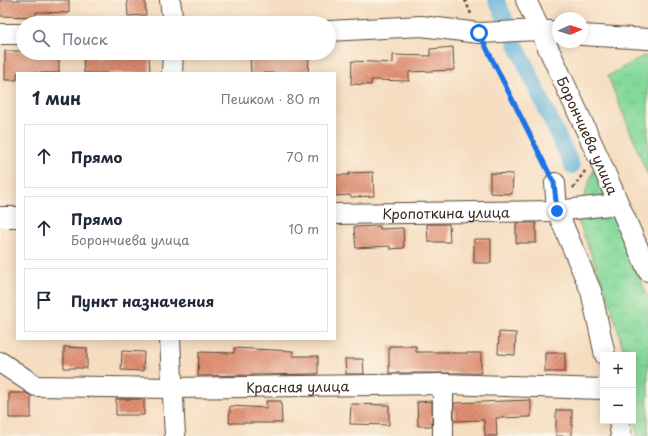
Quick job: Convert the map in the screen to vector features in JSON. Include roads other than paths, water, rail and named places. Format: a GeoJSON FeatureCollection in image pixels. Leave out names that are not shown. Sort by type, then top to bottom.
{"type":"FeatureCollection","features":[{"type":"Feature","properties":{"kind":"street"},"geometry":{"type":"LineString","coordinates":[[170,0],[172,16]]}},
{"type":"Feature","properties":{"kind":"street","name":"Борончиева улица"},"geometry":{"type":"LineString","coordinates":[[526,0],[549,31],[597,154],[648,271]]}},
{"type":"Feature","properties":{"kind":"street"},"geometry":{"type":"LineString","coordinates":[[336,31],[421,26],[479,33],[549,31]]}},
{"type":"Feature","properties":{"kind":"street"},"geometry":{"type":"LineString","coordinates":[[0,34],[16,34]]}},
{"type":"Feature","properties":{"kind":"street"},"geometry":{"type":"LineString","coordinates":[[588,35],[648,39]]}},
{"type":"Feature","properties":{"kind":"street"},"geometry":{"type":"LineString","coordinates":[[172,72],[173,60]]}},
{"type":"Feature","properties":{"kind":"street"},"geometry":{"type":"LineString","coordinates":[[554,183],[557,211],[591,291],[604,352]]}},
{"type":"Feature","properties":{"kind":"street","name":"Кропоткина улица"},"geometry":{"type":"LineString","coordinates":[[336,214],[557,211],[618,204]]}},
{"type":"Feature","properties":{"kind":"street"},"geometry":{"type":"LineString","coordinates":[[0,217],[16,217]]}},
{"type":"Feature","properties":{"kind":"street"},"geometry":{"type":"LineString","coordinates":[[170,340],[175,436]]}},
{"type":"Feature","properties":{"kind":"street","name":"Красная улица"},"geometry":{"type":"LineString","coordinates":[[0,362],[36,386],[172,388],[443,384],[600,389]]}},
{"type":"Feature","properties":{"kind":"street"},"geometry":{"type":"LineString","coordinates":[[443,384],[443,436]]}},
{"type":"Feature","properties":{"kind":"street"},"geometry":{"type":"LineString","coordinates":[[619,424],[621,436]]}},
{"type":"Feature","properties":{"kind":"waterway"},"geometry":{"type":"LineString","coordinates":[[496,0],[505,19]]}},
{"type":"Feature","properties":{"kind":"waterway"},"geometry":{"type":"LineString","coordinates":[[515,42],[572,166]]}}]}
